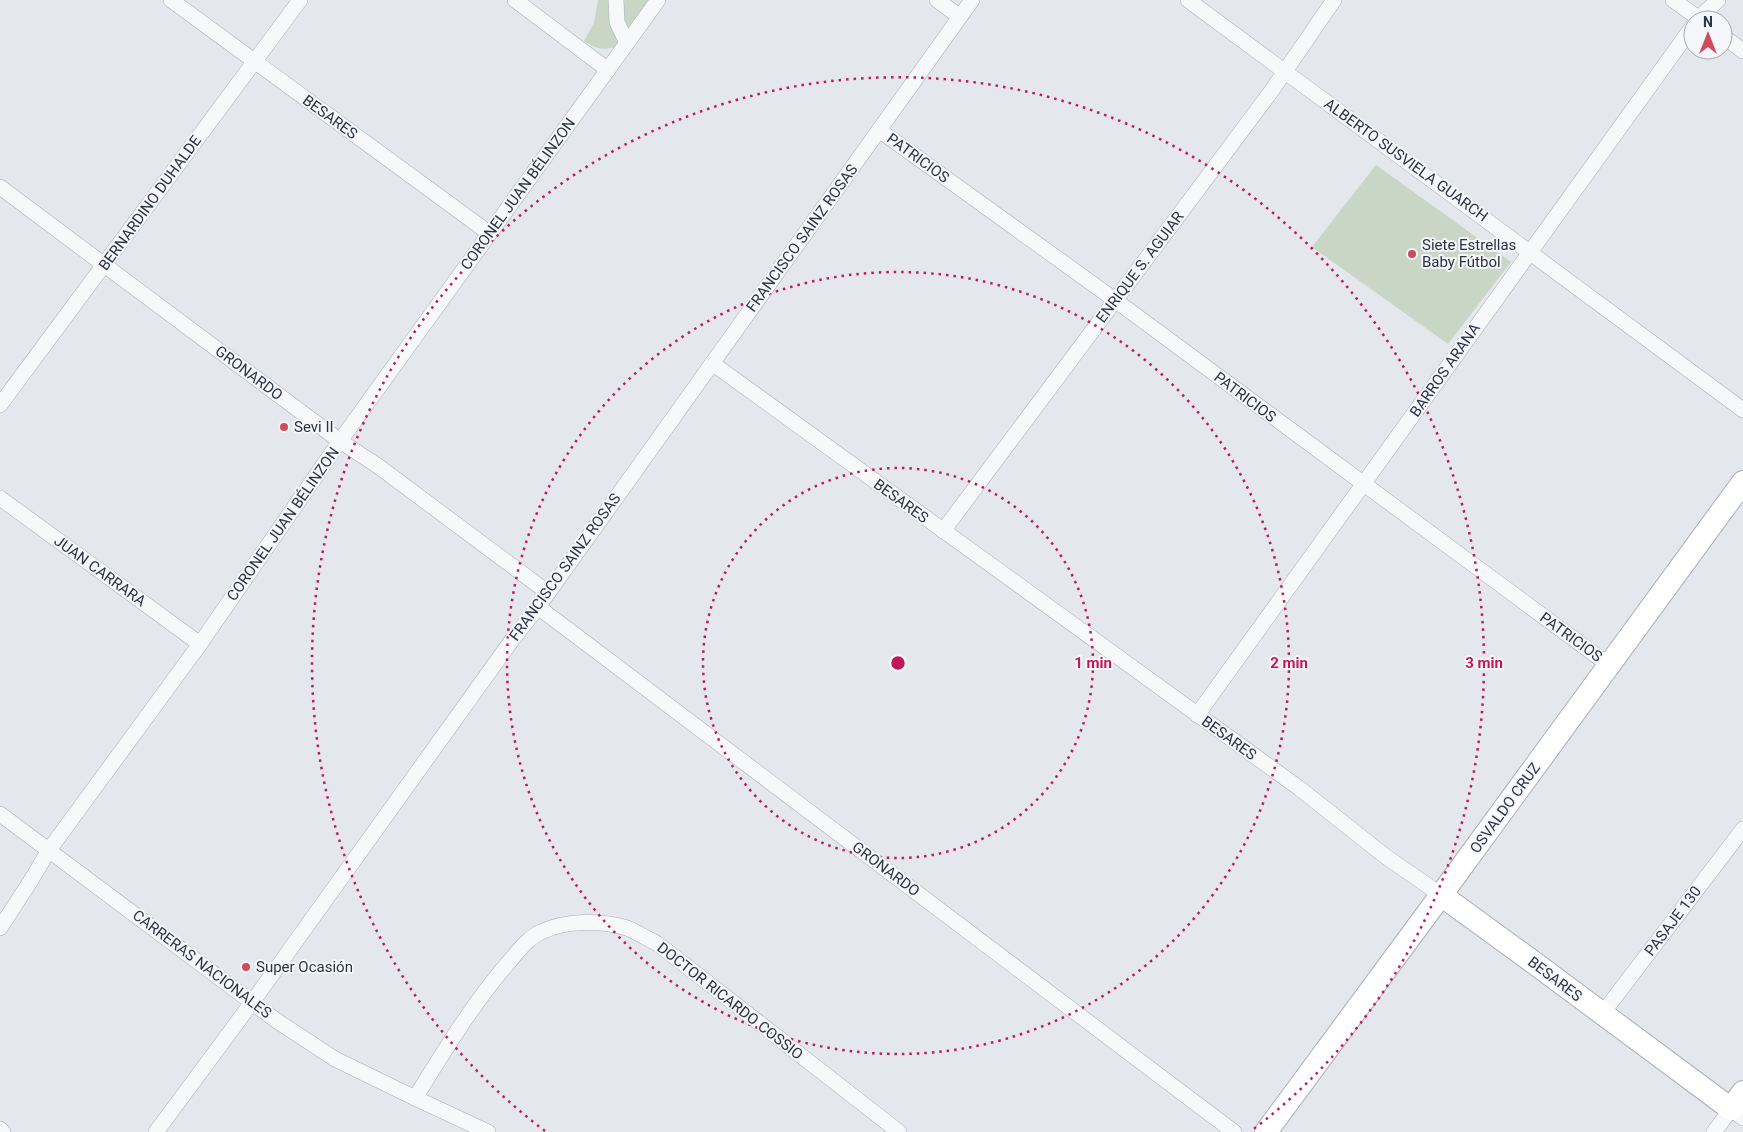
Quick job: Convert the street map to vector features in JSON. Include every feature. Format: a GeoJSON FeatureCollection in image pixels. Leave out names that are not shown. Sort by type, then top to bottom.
{"type":"FeatureCollection","features":[{"type":"Feature","properties":{"kind":"street","name":"BESARES"},"geometry":{"type":"LineString","coordinates":[[171,0],[489,234]]}},
{"type":"Feature","properties":{"kind":"street","name":"BERNARDINO DUHALDE"},"geometry":{"type":"LineString","coordinates":[[0,405],[300,0]]}},
{"type":"Feature","properties":{"kind":"street"},"geometry":{"type":"LineString","coordinates":[[515,0],[608,70]]}},
{"type":"Feature","properties":{"kind":"street"},"geometry":{"type":"LineString","coordinates":[[616,0],[618,22],[627,43]]}},
{"type":"Feature","properties":{"kind":"street","name":"CORONEL JUAN BÉLINZON"},"geometry":{"type":"LineString","coordinates":[[0,928],[48,850],[200,644],[340,441],[658,0]]}},
{"type":"Feature","properties":{"kind":"street"},"geometry":{"type":"LineString","coordinates":[[937,0],[960,17]]}},
{"type":"Feature","properties":{"kind":"street","name":"FRANCISCO SAINZ ROSAS"},"geometry":{"type":"LineString","coordinates":[[156,1132],[512,640],[538,607],[972,0]]}},
{"type":"Feature","properties":{"kind":"street","name":"ALBERTO SUSVIELA GUARCH"},"geometry":{"type":"LineString","coordinates":[[1188,0],[1743,410]]}},
{"type":"Feature","properties":{"kind":"street","name":"ENRIQUE S. AGUIAR"},"geometry":{"type":"LineString","coordinates":[[943,531],[1285,70],[1334,0]]}},
{"type":"Feature","properties":{"kind":"street"},"geometry":{"type":"LineString","coordinates":[[1673,0],[1684,10]]}},
{"type":"Feature","properties":{"kind":"street","name":"BARROS ARANA"},"geometry":{"type":"LineString","coordinates":[[1708,10],[1718,0]]}},
{"type":"Feature","properties":{"kind":"street","name":"BARROS ARANA"},"geometry":{"type":"LineString","coordinates":[[1197,715],[1683,40]]}},
{"type":"Feature","properties":{"kind":"street","name":"PATRICIOS"},"geometry":{"type":"LineString","coordinates":[[879,130],[1115,300],[1609,664]]}},
{"type":"Feature","properties":{"kind":"street","name":"GRONARDO"},"geometry":{"type":"LineString","coordinates":[[0,187],[340,441],[378,466],[547,592]]}},
{"type":"Feature","properties":{"kind":"street","name":"BESARES"},"geometry":{"type":"LineString","coordinates":[[712,363],[1298,788],[1385,856],[1602,1014],[1739,1106]]}},
{"type":"Feature","properties":{"kind":"street","name":"OSVALDO CRUZ"},"geometry":{"type":"LineString","coordinates":[[1266,1132],[1743,482]]}},
{"type":"Feature","properties":{"kind":"street","name":"JUAN CARRARA"},"geometry":{"type":"LineString","coordinates":[[0,498],[200,644]]}},
{"type":"Feature","properties":{"kind":"street","name":"GRONARDO"},"geometry":{"type":"LineString","coordinates":[[538,607],[1234,1132]]}},
{"type":"Feature","properties":{"kind":"street","name":"CARRERAS NACIONALES"},"geometry":{"type":"LineString","coordinates":[[0,814],[277,1021],[335,1059],[488,1132]]}},
{"type":"Feature","properties":{"kind":"street","name":"PASAJE 130"},"geometry":{"type":"LineString","coordinates":[[1602,1014],[1737,848],[1743,829]]}},
{"type":"Feature","properties":{"kind":"street","name":"DOCTOR RICARDO COSSIO"},"geometry":{"type":"LineString","coordinates":[[415,1098],[451,1039],[488,987],[524,944],[541,932],[570,924],[598,922],[627,928],[658,944],[879,1126],[899,1132]]}},
{"type":"Feature","properties":{"kind":"street"},"geometry":{"type":"LineString","coordinates":[[1714,1132],[1739,1106]]}},
{"type":"Feature","properties":{"kind":"street"},"geometry":{"type":"LineString","coordinates":[[0,1129],[3,1132]]}},
{"type":"Feature","properties":{"kind":"green space"},"geometry":{"type":"Polygon","coordinates":[[[598,0],[649,0],[615,47],[602,49],[584,41],[594,23],[598,0]]]}},
{"type":"Feature","properties":{"kind":"green space","name":"Siete Estrellas Baby Fútbol"},"geometry":{"type":"Polygon","coordinates":[[[1376,165],[1511,262],[1448,344],[1312,247],[1376,165]]]}},
{"type":"Feature","properties":{"kind":"place","name":"Siete Estrellas Baby Fútbol"},"geometry":{"type":"Point","coordinates":[1412,254]}},
{"type":"Feature","properties":{"kind":"place","name":"Sevi II"},"geometry":{"type":"Point","coordinates":[284,427]}},
{"type":"Feature","properties":{"kind":"place","name":"Super Ocasión"},"geometry":{"type":"Point","coordinates":[246,967]}}]}
